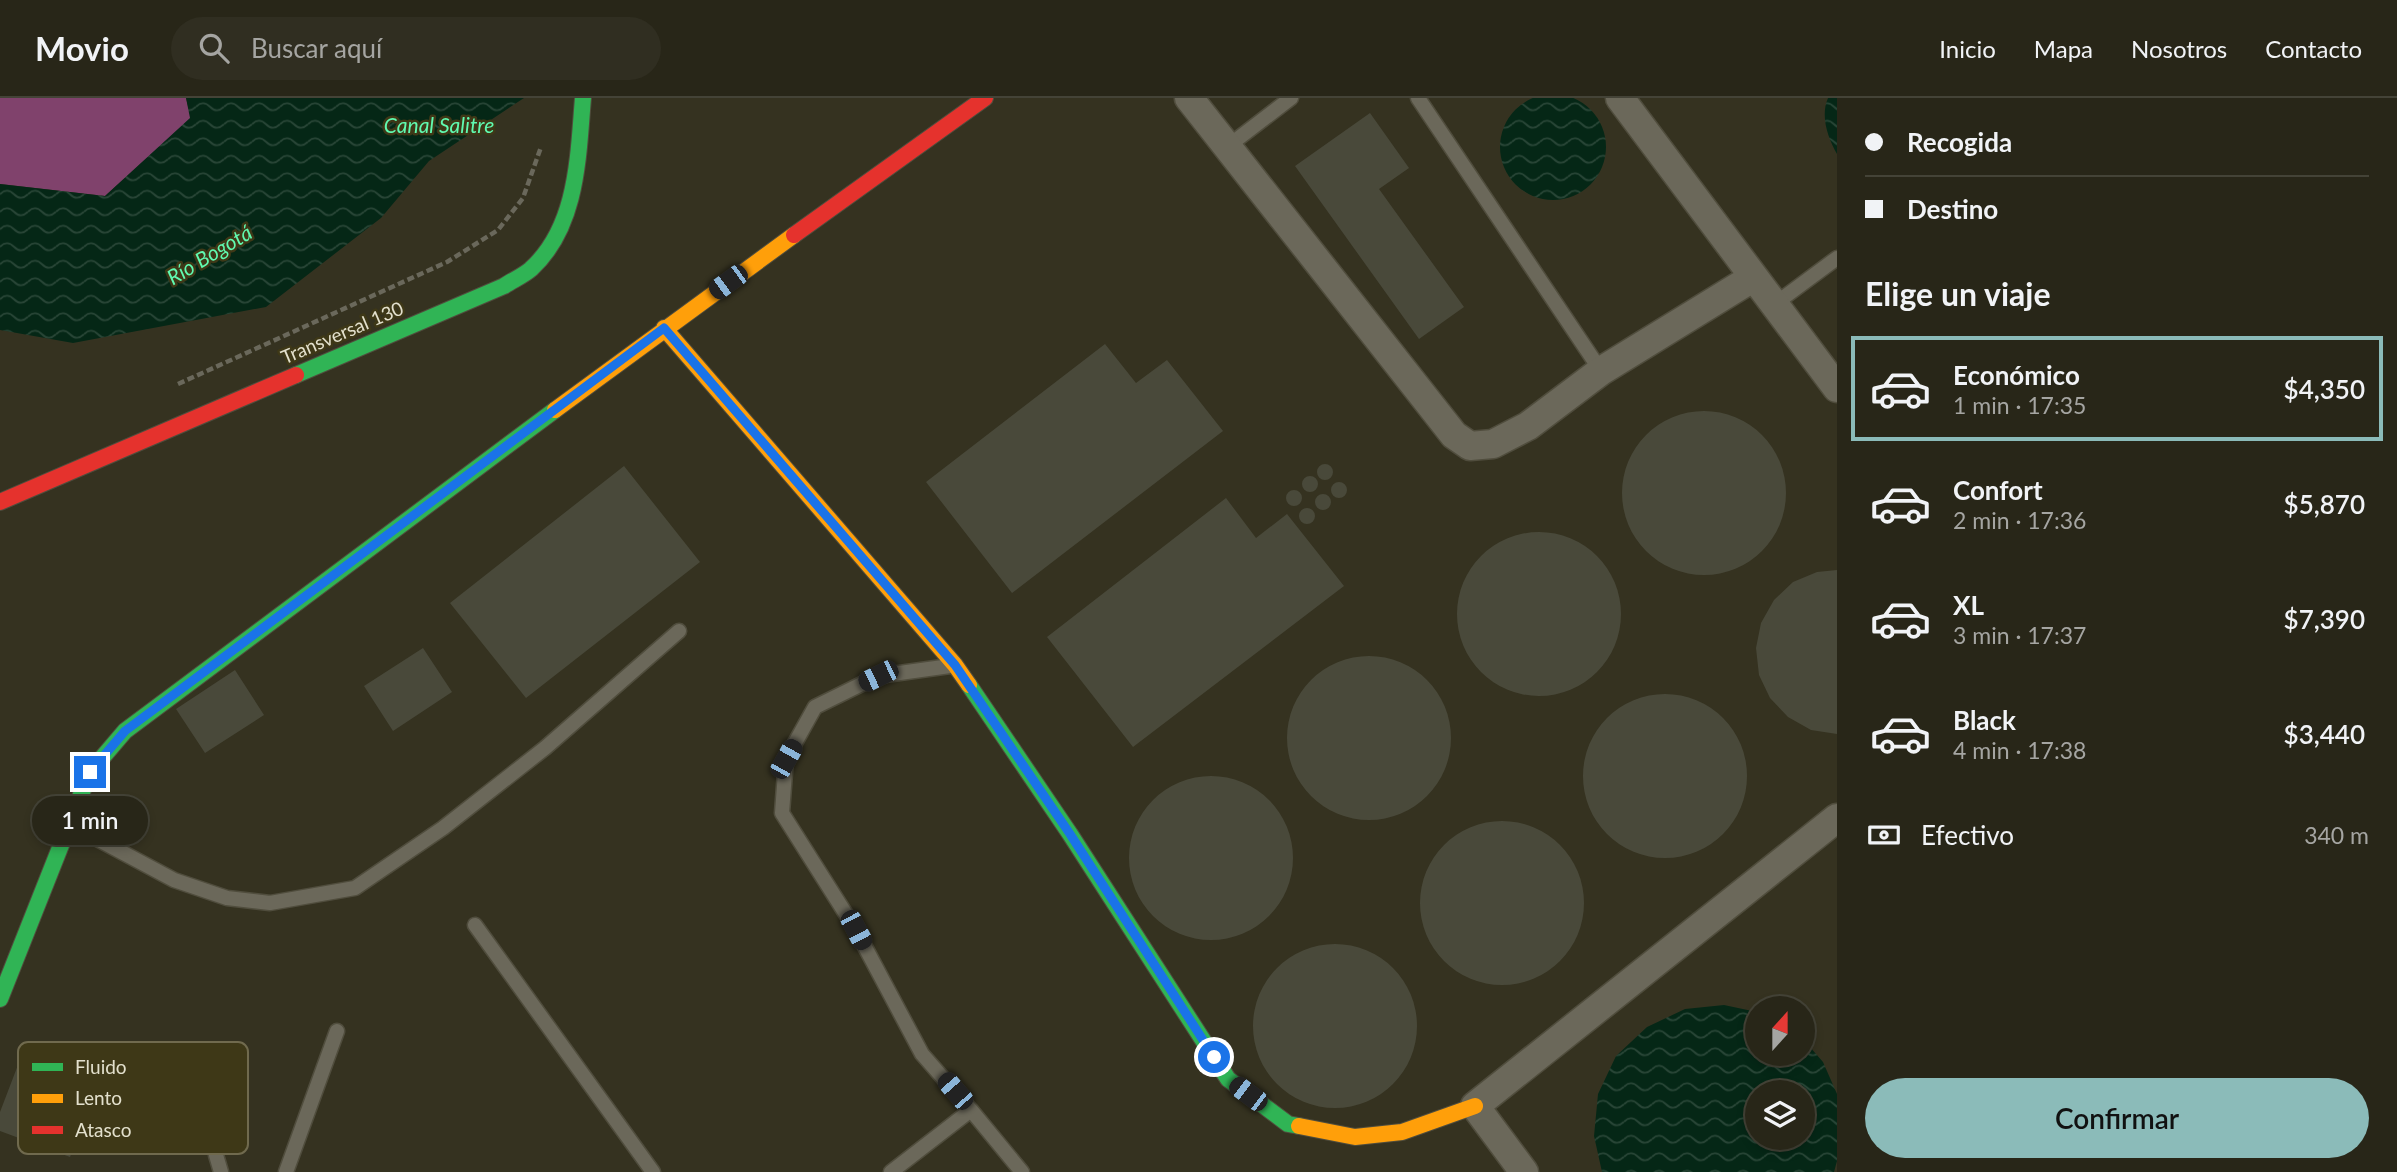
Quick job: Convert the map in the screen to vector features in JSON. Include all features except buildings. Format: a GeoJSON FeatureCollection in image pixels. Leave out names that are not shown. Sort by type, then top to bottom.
{"type":"FeatureCollection","features":[{"type":"Feature","properties":{"kind":"street","name":"Transversal 130"},"geometry":{"type":"LineString","coordinates":[[0,502],[504,286],[532,268],[554,241],[568,210],[576,176],[583,98]]}},
{"type":"Feature","properties":{"kind":"street"},"geometry":{"type":"LineString","coordinates":[[0,999],[90,772],[125,731],[664,328],[985,98]]}},
{"type":"Feature","properties":{"kind":"street"},"geometry":{"type":"LineString","coordinates":[[1189,98],[1454,435],[1470,446],[1493,444],[1528,426],[1601,372],[1754,277]]}},
{"type":"Feature","properties":{"kind":"street"},"geometry":{"type":"LineString","coordinates":[[1620,98],[1837,388]]}},
{"type":"Feature","properties":{"kind":"street"},"geometry":{"type":"LineString","coordinates":[[664,328],[955,665],[1070,834],[1228,1079],[1288,1124],[1355,1137],[1402,1132],[1475,1106],[1837,818]]}},
{"type":"Feature","properties":{"kind":"street"},"geometry":{"type":"LineString","coordinates":[[1475,1106],[1524,1172]]}},
{"type":"Feature","properties":{"kind":"lane"},"geometry":{"type":"LineString","coordinates":[[1227,146],[1291,98]]}},
{"type":"Feature","properties":{"kind":"lane"},"geometry":{"type":"LineString","coordinates":[[1418,98],[1601,372]]}},
{"type":"Feature","properties":{"kind":"lane"},"geometry":{"type":"LineString","coordinates":[[1774,304],[1837,258]]}},
{"type":"Feature","properties":{"kind":"lane"},"geometry":{"type":"LineString","coordinates":[[70,825],[174,880],[227,898],[270,903],[355,888],[443,828],[545,748],[679,631]]}},
{"type":"Feature","properties":{"kind":"lane"},"geometry":{"type":"LineString","coordinates":[[955,665],[878,676],[815,707],[786,759],[782,813],[856,930],[922,1054],[1023,1172]]}},
{"type":"Feature","properties":{"kind":"lane"},"geometry":{"type":"LineString","coordinates":[[475,925],[653,1172]]}},
{"type":"Feature","properties":{"kind":"lane"},"geometry":{"type":"LineString","coordinates":[[286,1172],[337,1031]]}},
{"type":"Feature","properties":{"kind":"lane"},"geometry":{"type":"LineString","coordinates":[[891,1172],[971,1110]]}},
{"type":"Feature","properties":{"kind":"lane"},"geometry":{"type":"LineString","coordinates":[[216,1154],[221,1172]]}},
{"type":"Feature","properties":{"kind":"path"},"geometry":{"type":"LineString","coordinates":[[174,386],[447,262],[498,230],[523,198],[544,138]]}},
{"type":"Feature","properties":{"kind":"shaded area"},"geometry":{"type":"Polygon","coordinates":[[[0,98],[186,98],[191,118],[105,196],[0,184],[0,98]]]}},
{"type":"Feature","properties":{"kind":"water"},"geometry":{"type":"Polygon","coordinates":[[[1553,94],[1573,98],[1590,110],[1602,127],[1606,147],[1602,167],[1590,184],[1573,196],[1553,200],[1533,196],[1516,184],[1504,167],[1500,147],[1504,127],[1516,110],[1533,98],[1553,94]]]}},
{"type":"Feature","properties":{"kind":"water"},"geometry":{"type":"Polygon","coordinates":[[[186,98],[524,98],[429,161],[381,218],[266,307],[73,343],[0,330],[0,184],[105,196],[190,118],[186,98]]]}},
{"type":"Feature","properties":{"kind":"water"},"geometry":{"type":"Polygon","coordinates":[[[1828,98],[1837,98],[1837,154],[1826,127],[1828,98]]]}},
{"type":"Feature","properties":{"kind":"water"},"geometry":{"type":"Polygon","coordinates":[[[1724,1005],[1745,1009],[1745,1066],[1815,1066],[1815,1053],[1823,1062],[1837,1094],[1837,1161],[1834,1172],[1602,1172],[1594,1136],[1598,1094],[1616,1056],[1647,1027],[1685,1009],[1724,1005]]]}},
{"type":"Feature","properties":{"kind":"traffic: fast"},"geometry":{"type":"LineString","coordinates":[[296,375],[504,286],[531,269],[547,252],[567,211],[577,166],[583,98]]}},
{"type":"Feature","properties":{"kind":"traffic: fast"},"geometry":{"type":"LineString","coordinates":[[0,999],[90,772],[125,731],[555,410]]}},
{"type":"Feature","properties":{"kind":"traffic: fast"},"geometry":{"type":"LineString","coordinates":[[969,685],[1070,834],[1228,1079],[1288,1124],[1299,1126]]}},
{"type":"Feature","properties":{"kind":"traffic: slow"},"geometry":{"type":"LineString","coordinates":[[555,410],[794,235]]}},
{"type":"Feature","properties":{"kind":"traffic: slow"},"geometry":{"type":"LineString","coordinates":[[664,328],[955,665],[969,685]]}},
{"type":"Feature","properties":{"kind":"traffic: slow"},"geometry":{"type":"LineString","coordinates":[[1299,1126],[1355,1137],[1402,1132],[1475,1106]]}},
{"type":"Feature","properties":{"kind":"traffic: jam"},"geometry":{"type":"LineString","coordinates":[[794,235],[985,98]]}},
{"type":"Feature","properties":{"kind":"traffic: jam"},"geometry":{"type":"LineString","coordinates":[[0,502],[296,375]]}},
{"type":"Feature","properties":{"kind":"route"},"geometry":{"type":"LineString","coordinates":[[90,772],[125,731],[664,328],[955,665],[1070,834],[1214,1057]]}},
{"type":"Feature","properties":{"kind":"water label","name":"Canal Salitre"},"geometry":{"type":"Point","coordinates":[439,124]}},
{"type":"Feature","properties":{"kind":"water label","name":"Río Bogotá"},"geometry":{"type":"Point","coordinates":[209,254]}}]}
